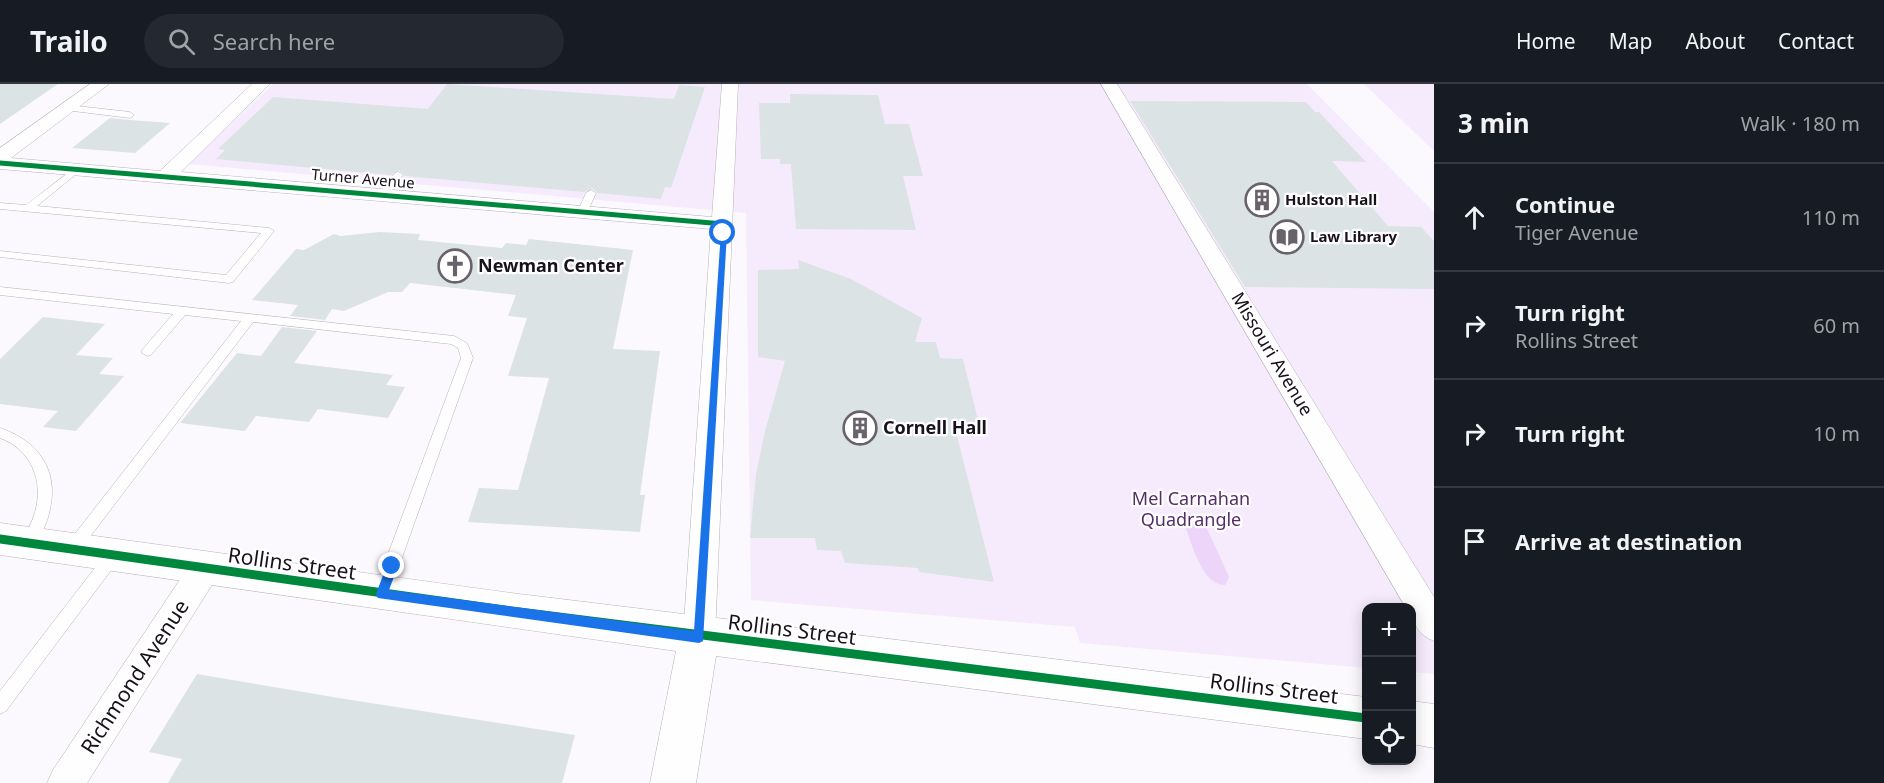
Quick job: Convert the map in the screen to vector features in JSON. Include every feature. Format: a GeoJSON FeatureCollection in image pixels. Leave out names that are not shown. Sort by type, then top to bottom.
{"type":"FeatureCollection","features":[{"type":"Feature","properties":{"kind":"street"},"geometry":{"type":"LineString","coordinates":[[0,157],[101,84]]}},
{"type":"Feature","properties":{"kind":"street"},"geometry":{"type":"LineString","coordinates":[[165,177],[262,84]]}},
{"type":"Feature","properties":{"kind":"street"},"geometry":{"type":"LineString","coordinates":[[673,783],[699,637],[724,224],[730,84]]}},
{"type":"Feature","properties":{"kind":"street","name":"Missouri Avenue"},"geometry":{"type":"LineString","coordinates":[[1109,84],[1434,626]]}},
{"type":"Feature","properties":{"kind":"street","name":"Turner Avenue"},"geometry":{"type":"LineString","coordinates":[[0,163],[724,224]]}},
{"type":"Feature","properties":{"kind":"street","name":"Rollins Street"},"geometry":{"type":"LineString","coordinates":[[14,541],[204,570],[699,637],[1362,718]]}},
{"type":"Feature","properties":{"kind":"street","name":"Richmond Avenue"},"geometry":{"type":"LineString","coordinates":[[66,783],[204,570]]}},
{"type":"Feature","properties":{"kind":"street"},"geometry":{"type":"LineString","coordinates":[[1416,724],[1434,726]]}},
{"type":"Feature","properties":{"kind":"lane"},"geometry":{"type":"LineString","coordinates":[[68,108],[130,115]]}},
{"type":"Feature","properties":{"kind":"lane"},"geometry":{"type":"LineString","coordinates":[[28,208],[77,169]]}},
{"type":"Feature","properties":{"kind":"lane"},"geometry":{"type":"LineString","coordinates":[[384,194],[398,175]]}},
{"type":"Feature","properties":{"kind":"lane"},"geometry":{"type":"LineString","coordinates":[[582,213],[591,193]]}},
{"type":"Feature","properties":{"kind":"lane"},"geometry":{"type":"LineString","coordinates":[[0,206],[269,231],[229,279],[0,254]]}},
{"type":"Feature","properties":{"kind":"lane"},"geometry":{"type":"LineString","coordinates":[[0,291],[454,340],[466,351],[466,358],[382,594]]}},
{"type":"Feature","properties":{"kind":"lane"},"geometry":{"type":"LineString","coordinates":[[147,352],[183,310]]}},
{"type":"Feature","properties":{"kind":"lane"},"geometry":{"type":"LineString","coordinates":[[71,550],[250,318]]}},
{"type":"Feature","properties":{"kind":"lane"},"geometry":{"type":"LineString","coordinates":[[0,433],[14,436],[32,449],[43,471],[44,506],[14,541]]}},
{"type":"Feature","properties":{"kind":"lane"},"geometry":{"type":"LineString","coordinates":[[0,705],[113,556]]}},
{"type":"Feature","properties":{"kind":"green space","name":"Mel Carnahan Quadrangle"},"geometry":{"type":"Polygon","coordinates":[[[273,84],[1307,84],[1434,212],[1434,674],[1416,672],[1416,603],[1362,603],[1362,668],[1080,643],[1075,627],[751,600],[746,213],[189,164],[273,84]]]}},
{"type":"Feature","properties":{"kind":"green space"},"geometry":{"type":"Polygon","coordinates":[[[1364,84],[1434,84],[1434,151],[1364,84]]]}},
{"type":"Feature","properties":{"kind":"shaded area"},"geometry":{"type":"Polygon","coordinates":[[[1184,523],[1205,524],[1229,577],[1225,585],[1210,578],[1198,562],[1184,523]]]}},
{"type":"Feature","properties":{"kind":"building"},"geometry":{"type":"Polygon","coordinates":[[[0,84],[58,84],[0,124],[0,84]]]}},
{"type":"Feature","properties":{"kind":"building"},"geometry":{"type":"Polygon","coordinates":[[[447,84],[674,99],[679,85],[705,87],[671,188],[665,187],[661,199],[598,193],[592,188],[584,192],[405,176],[399,170],[391,175],[216,159],[225,150],[218,149],[273,97],[428,109],[447,84]]]}},
{"type":"Feature","properties":{"kind":"building"},"geometry":{"type":"Polygon","coordinates":[[[790,94],[878,95],[885,124],[909,124],[923,176],[903,176],[916,230],[796,229],[791,164],[780,164],[780,159],[761,159],[759,103],[790,103],[790,94]]]}},
{"type":"Feature","properties":{"kind":"building","name":"Hulston Hall"},"geometry":{"type":"Polygon","coordinates":[[[1130,101],[1306,102],[1315,112],[1319,112],[1366,162],[1332,161],[1388,226],[1421,227],[1434,241],[1434,289],[1245,287],[1130,101]]]}},
{"type":"Feature","properties":{"kind":"building"},"geometry":{"type":"Polygon","coordinates":[[[110,118],[170,123],[135,153],[72,148],[110,118]]]}},
{"type":"Feature","properties":{"kind":"building"},"geometry":{"type":"Polygon","coordinates":[[[380,232],[420,234],[418,240],[502,248],[506,243],[526,245],[529,239],[633,250],[613,349],[660,351],[640,495],[645,495],[640,532],[468,522],[479,488],[518,490],[549,378],[508,376],[527,318],[508,316],[516,295],[410,283],[402,292],[388,292],[344,311],[332,309],[325,320],[290,316],[298,305],[252,300],[296,249],[304,250],[334,234],[340,236],[380,232]]]}},
{"type":"Feature","properties":{"kind":"building","name":"Cornell Hall"},"geometry":{"type":"Polygon","coordinates":[[[798,260],[851,279],[922,318],[915,342],[936,342],[940,358],[963,359],[979,424],[954,424],[994,582],[919,572],[918,568],[845,563],[841,551],[817,550],[815,538],[750,538],[756,474],[765,431],[785,361],[758,357],[758,270],[799,269],[798,260]]]}},
{"type":"Feature","properties":{"kind":"building"},"geometry":{"type":"Polygon","coordinates":[[[43,317],[105,324],[76,355],[113,358],[99,374],[124,376],[76,431],[43,427],[58,411],[0,404],[0,359],[43,317]]]}},
{"type":"Feature","properties":{"kind":"building"},"geometry":{"type":"Polygon","coordinates":[[[282,327],[317,331],[294,363],[393,375],[386,385],[405,387],[388,418],[318,409],[309,422],[256,416],[245,431],[180,423],[237,353],[261,356],[282,327]]]}},
{"type":"Feature","properties":{"kind":"building"},"geometry":{"type":"Polygon","coordinates":[[[197,674],[575,735],[562,783],[168,783],[182,759],[149,752],[197,674]]]}},
{"type":"Feature","properties":{"kind":"cycle path"},"geometry":{"type":"LineString","coordinates":[[0,163],[724,224]]}},
{"type":"Feature","properties":{"kind":"cycle path"},"geometry":{"type":"LineString","coordinates":[[0,539],[511,611],[1362,718]]}},
{"type":"Feature","properties":{"kind":"place","name":"Hulston Hall"},"geometry":{"type":"Point","coordinates":[1262,200]}},
{"type":"Feature","properties":{"kind":"place","name":"Law Library"},"geometry":{"type":"Point","coordinates":[1287,237]}},
{"type":"Feature","properties":{"kind":"place","name":"Newman Center"},"geometry":{"type":"Point","coordinates":[455,266]}},
{"type":"Feature","properties":{"kind":"place","name":"Cornell Hall"},"geometry":{"type":"Point","coordinates":[860,428]}},
{"type":"Feature","properties":{"kind":"route"},"geometry":{"type":"LineString","coordinates":[[392,566],[382,594],[699,637],[723,233]]}}]}
